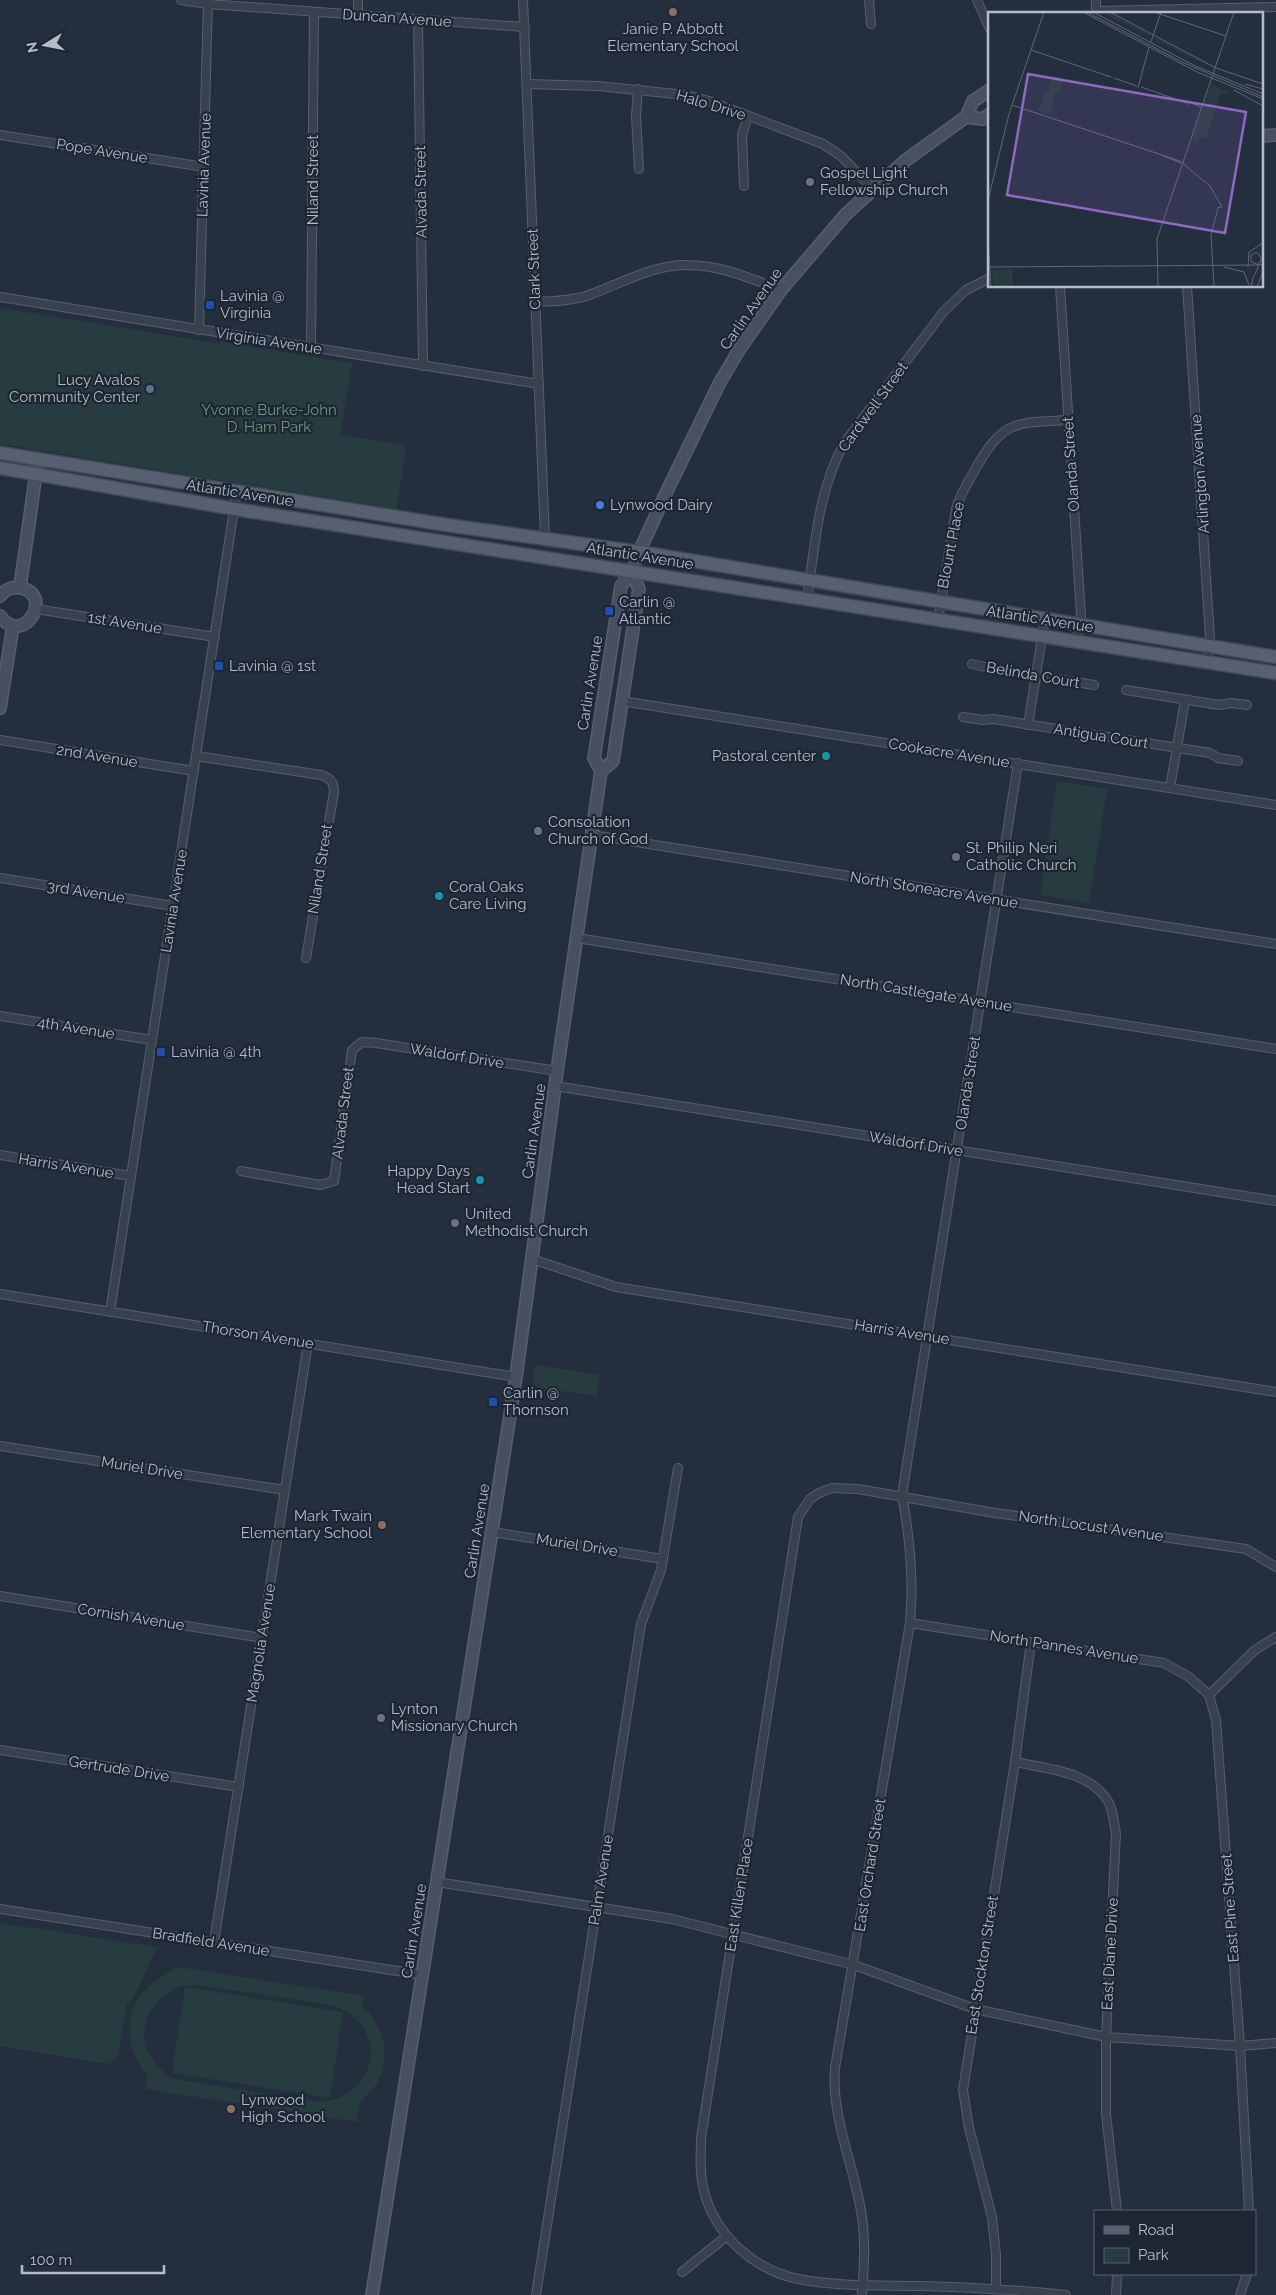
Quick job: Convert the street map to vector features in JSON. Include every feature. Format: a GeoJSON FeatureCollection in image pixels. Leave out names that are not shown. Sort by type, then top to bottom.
{"type":"FeatureCollection","features":[{"type":"Feature","properties":{"kind":"main road","name":"Atlantic Avenue"},"geometry":{"type":"LineString","coordinates":[[0,453],[447,525],[639,552],[1276,657]]}},
{"type":"Feature","properties":{"kind":"main road","name":"Atlantic Avenue"},"geometry":{"type":"LineString","coordinates":[[0,468],[235,509],[1276,673]]}},
{"type":"Feature","properties":{"kind":"street","name":"Duncan Avenue"},"geometry":{"type":"LineString","coordinates":[[181,0],[314,12],[524,27]]}},
{"type":"Feature","properties":{"kind":"street"},"geometry":{"type":"LineString","coordinates":[[358,0],[358,15]]}},
{"type":"Feature","properties":{"kind":"street","name":"Clark Street"},"geometry":{"type":"LineString","coordinates":[[523,0],[545,538]]}},
{"type":"Feature","properties":{"kind":"street"},"geometry":{"type":"LineString","coordinates":[[869,0],[871,24]]}},
{"type":"Feature","properties":{"kind":"street"},"geometry":{"type":"LineString","coordinates":[[977,0],[988,25]]}},
{"type":"Feature","properties":{"kind":"street"},"geometry":{"type":"LineString","coordinates":[[1096,0],[1096,11],[1276,7]]}},
{"type":"Feature","properties":{"kind":"street","name":"Lavinia Avenue"},"geometry":{"type":"LineString","coordinates":[[199,330],[208,2]]}},
{"type":"Feature","properties":{"kind":"street","name":"Niland Street"},"geometry":{"type":"LineString","coordinates":[[312,348],[314,12]]}},
{"type":"Feature","properties":{"kind":"street","name":"Alvada Street"},"geometry":{"type":"LineString","coordinates":[[418,19],[423,366]]}},
{"type":"Feature","properties":{"kind":"street","name":"Halo Drive"},"geometry":{"type":"LineString","coordinates":[[527,84],[638,89],[686,95],[816,141],[832,149],[874,189]]}},
{"type":"Feature","properties":{"kind":"street"},"geometry":{"type":"LineString","coordinates":[[638,89],[636,116],[639,169]]}},
{"type":"Feature","properties":{"kind":"street","name":"Carlin Avenue"},"geometry":{"type":"LineString","coordinates":[[602,771],[594,758],[621,586],[632,572],[639,552],[717,388],[744,342],[780,290],[822,240],[906,160],[966,117],[973,101],[988,91]]}},
{"type":"Feature","properties":{"kind":"street","name":"Carlin Avenue"},"geometry":{"type":"LineString","coordinates":[[966,117],[983,119],[988,115]]}},
{"type":"Feature","properties":{"kind":"street"},"geometry":{"type":"LineString","coordinates":[[744,186],[742,136],[748,116]]}},
{"type":"Feature","properties":{"kind":"street","name":"Pope Avenue"},"geometry":{"type":"LineString","coordinates":[[0,135],[204,167]]}},
{"type":"Feature","properties":{"kind":"street"},"geometry":{"type":"LineString","coordinates":[[536,302],[581,298],[648,272],[683,265],[727,270],[780,290]]}},
{"type":"Feature","properties":{"kind":"street","name":"Cardwell Street"},"geometry":{"type":"LineString","coordinates":[[808,599],[826,487],[834,464],[845,442],[944,311],[966,290],[988,279]]}},
{"type":"Feature","properties":{"kind":"street","name":"Olanda Street"},"geometry":{"type":"LineString","coordinates":[[1060,288],[1081,616],[1077,642]]}},
{"type":"Feature","properties":{"kind":"street","name":"Arlington Avenue"},"geometry":{"type":"LineString","coordinates":[[1188,288],[1209,646],[1206,662]]}},
{"type":"Feature","properties":{"kind":"street","name":"Virginia Avenue"},"geometry":{"type":"LineString","coordinates":[[0,298],[539,384]]}},
{"type":"Feature","properties":{"kind":"street","name":"Blount Place"},"geometry":{"type":"LineString","coordinates":[[938,620],[958,503],[987,448],[1000,434],[1019,424],[1068,420]]}},
{"type":"Feature","properties":{"kind":"street"},"geometry":{"type":"LineString","coordinates":[[20,587],[38,459]]}},
{"type":"Feature","properties":{"kind":"street","name":"Lavinia Avenue"},"geometry":{"type":"LineString","coordinates":[[110,1312],[237,490]]}},
{"type":"Feature","properties":{"kind":"street","name":"Carlin Avenue"},"geometry":{"type":"LineString","coordinates":[[372,2295],[516,1376],[555,1086],[602,771],[613,761],[639,589],[632,572]]}},
{"type":"Feature","properties":{"kind":"street"},"geometry":{"type":"LineString","coordinates":[[0,596],[9,588],[20,587],[32,596],[36,609],[28,622],[19,626],[8,624],[0,616]]}},
{"type":"Feature","properties":{"kind":"street","name":"1st Avenue"},"geometry":{"type":"LineString","coordinates":[[36,609],[215,637]]}},
{"type":"Feature","properties":{"kind":"street"},"geometry":{"type":"LineString","coordinates":[[1028,725],[1045,619]]}},
{"type":"Feature","properties":{"kind":"street"},"geometry":{"type":"LineString","coordinates":[[0,708],[13,626]]}},
{"type":"Feature","properties":{"kind":"street","name":"Belinda Court"},"geometry":{"type":"LineString","coordinates":[[972,664],[1094,685]]}},
{"type":"Feature","properties":{"kind":"street"},"geometry":{"type":"LineString","coordinates":[[1126,690],[1219,705],[1231,703],[1247,705]]}},
{"type":"Feature","properties":{"kind":"street"},"geometry":{"type":"LineString","coordinates":[[1170,788],[1185,700]]}},
{"type":"Feature","properties":{"kind":"street","name":"Cookacre Avenue"},"geometry":{"type":"LineString","coordinates":[[622,701],[1276,805]]}},
{"type":"Feature","properties":{"kind":"street","name":"Antigua Court"},"geometry":{"type":"LineString","coordinates":[[963,717],[1210,753],[1218,758],[1238,761]]}},
{"type":"Feature","properties":{"kind":"street","name":"2nd Avenue"},"geometry":{"type":"LineString","coordinates":[[0,740],[194,771]]}},
{"type":"Feature","properties":{"kind":"street","name":"Niland Street"},"geometry":{"type":"LineString","coordinates":[[196,756],[321,775],[331,780],[334,792],[306,958]]}},
{"type":"Feature","properties":{"kind":"street","name":"Olanda Street"},"geometry":{"type":"LineString","coordinates":[[913,1433],[1018,763]]}},
{"type":"Feature","properties":{"kind":"street","name":"North Stoneacre Avenue"},"geometry":{"type":"LineString","coordinates":[[592,835],[1276,944]]}},
{"type":"Feature","properties":{"kind":"street","name":"3rd Avenue"},"geometry":{"type":"LineString","coordinates":[[0,878],[173,906]]}},
{"type":"Feature","properties":{"kind":"street","name":"North Castlegate Avenue"},"geometry":{"type":"LineString","coordinates":[[577,938],[1276,1049]]}},
{"type":"Feature","properties":{"kind":"street","name":"4th Avenue"},"geometry":{"type":"LineString","coordinates":[[0,1016],[152,1040]]}},
{"type":"Feature","properties":{"kind":"street","name":"Waldorf Drive"},"geometry":{"type":"LineString","coordinates":[[357,1044],[376,1042],[557,1072]]}},
{"type":"Feature","properties":{"kind":"street","name":"Alvada Street"},"geometry":{"type":"LineString","coordinates":[[241,1171],[320,1185],[330,1183],[335,1177],[352,1050],[357,1044]]}},
{"type":"Feature","properties":{"kind":"street","name":"Waldorf Drive"},"geometry":{"type":"LineString","coordinates":[[555,1086],[1276,1201]]}},
{"type":"Feature","properties":{"kind":"street","name":"Harris Avenue"},"geometry":{"type":"LineString","coordinates":[[0,1155],[131,1176]]}},
{"type":"Feature","properties":{"kind":"street","name":"Harris Avenue"},"geometry":{"type":"LineString","coordinates":[[532,1259],[616,1287],[1276,1392]]}},
{"type":"Feature","properties":{"kind":"street","name":"Thorson Avenue"},"geometry":{"type":"LineString","coordinates":[[0,1294],[516,1376]]}},
{"type":"Feature","properties":{"kind":"street","name":"Magnolia Avenue"},"geometry":{"type":"LineString","coordinates":[[214,1942],[308,1343]]}},
{"type":"Feature","properties":{"kind":"street","name":"East Orchard Street"},"geometry":{"type":"LineString","coordinates":[[862,2295],[864,2230],[833,2088],[910,1624],[913,1595],[908,1529],[902,1495],[913,1433]]}},
{"type":"Feature","properties":{"kind":"street","name":"Muriel Drive"},"geometry":{"type":"LineString","coordinates":[[0,1446],[285,1490]]}},
{"type":"Feature","properties":{"kind":"street","name":"Palm Avenue"},"geometry":{"type":"LineString","coordinates":[[536,2295],[641,1624],[661,1571],[678,1468]]}},
{"type":"Feature","properties":{"kind":"street","name":"East Killen Place"},"geometry":{"type":"LineString","coordinates":[[902,1495],[858,1489],[832,1488],[810,1499],[798,1517],[701,2138],[700,2166],[704,2191],[712,2212],[727,2236],[751,2260],[784,2275],[799,2279],[863,2285],[996,2287],[1066,2295]]}},
{"type":"Feature","properties":{"kind":"street","name":"North Locust Avenue"},"geometry":{"type":"LineString","coordinates":[[902,1495],[989,1512],[1246,1549],[1276,1567]]}},
{"type":"Feature","properties":{"kind":"street","name":"Muriel Drive"},"geometry":{"type":"LineString","coordinates":[[492,1532],[663,1559]]}},
{"type":"Feature","properties":{"kind":"street","name":"Cornish Avenue"},"geometry":{"type":"LineString","coordinates":[[0,1596],[262,1638]]}},
{"type":"Feature","properties":{"kind":"street","name":"North Pannes Avenue"},"geometry":{"type":"LineString","coordinates":[[910,1624],[1164,1663],[1189,1677],[1209,1695]]}},
{"type":"Feature","properties":{"kind":"street"},"geometry":{"type":"LineString","coordinates":[[1209,1695],[1255,1650],[1276,1637]]}},
{"type":"Feature","properties":{"kind":"street","name":"East Stockton Street"},"geometry":{"type":"LineString","coordinates":[[996,2287],[996,2255],[992,2217],[969,2128],[963,2090],[1016,1762],[1031,1642]]}},
{"type":"Feature","properties":{"kind":"street","name":"East Pine Street"},"geometry":{"type":"LineString","coordinates":[[1209,1695],[1216,1720],[1240,2046],[1249,2210]]}},
{"type":"Feature","properties":{"kind":"street","name":"Gertrude Drive"},"geometry":{"type":"LineString","coordinates":[[0,1750],[238,1788]]}},
{"type":"Feature","properties":{"kind":"street","name":"East Diane Drive"},"geometry":{"type":"LineString","coordinates":[[1016,1762],[1073,1775],[1095,1785],[1110,1804],[1116,1833],[1106,2037],[1106,2114],[1118,2210]]}},
{"type":"Feature","properties":{"kind":"street"},"geometry":{"type":"LineString","coordinates":[[437,1882],[672,1920],[854,1965],[975,2009],[1106,2037],[1240,2046],[1276,2043]]}},
{"type":"Feature","properties":{"kind":"street","name":"Bradfield Avenue"},"geometry":{"type":"LineString","coordinates":[[0,1908],[423,1975]]}},
{"type":"Feature","properties":{"kind":"street"},"geometry":{"type":"LineString","coordinates":[[682,2272],[727,2236]]}},
{"type":"Feature","properties":{"kind":"street"},"geometry":{"type":"LineString","coordinates":[[1116,2295],[1117,2275]]}},
{"type":"Feature","properties":{"kind":"street"},"geometry":{"type":"LineString","coordinates":[[1240,2295],[1247,2275]]}},
{"type":"Feature","properties":{"kind":"green space","name":"Yvonne Burke-John D. Ham Park"},"geometry":{"type":"Polygon","coordinates":[[[0,308],[352,363],[340,435],[406,445],[397,509],[0,444],[0,308]]]}},
{"type":"Feature","properties":{"kind":"green space"},"geometry":{"type":"Polygon","coordinates":[[[1057,781],[1107,789],[1089,903],[1040,895],[1057,781]]]}},
{"type":"Feature","properties":{"kind":"green space"},"geometry":{"type":"Polygon","coordinates":[[[535,1365],[600,1375],[597,1396],[532,1387],[535,1365]]]}},
{"type":"Feature","properties":{"kind":"green space"},"geometry":{"type":"Polygon","coordinates":[[[0,1923],[157,1947],[131,2003],[127,2002],[118,2056],[108,2064],[0,2046],[0,1923]]]}},
{"type":"Feature","properties":{"kind":"green space"},"geometry":{"type":"Polygon","coordinates":[[[178,1967],[364,1996],[362,2005],[380,2031],[385,2051],[382,2072],[374,2088],[360,2103],[357,2122],[146,2089],[148,2076],[140,2066],[131,2043],[131,2019],[134,2008],[148,1987],[178,1967]],[[184,1985],[168,1993],[156,2003],[148,2015],[145,2043],[150,2056],[160,2069],[175,2079],[318,2102],[339,2098],[354,2088],[365,2075],[370,2059],[369,2043],[363,2027],[350,2014],[331,2005],[198,1985],[184,1985]]]}},
{"type":"Feature","properties":{"kind":"green space"},"geometry":{"type":"Polygon","coordinates":[[[185,1987],[343,2012],[330,2098],[172,2073],[185,1987]]]}},
{"type":"Feature","properties":{"kind":"place","name":"Janie P. Abbott Elementary School"},"geometry":{"type":"Point","coordinates":[673,12]}},
{"type":"Feature","properties":{"kind":"place","name":"Gospel Light Fellowship Church"},"geometry":{"type":"Point","coordinates":[810,182]}},
{"type":"Feature","properties":{"kind":"place","name":"Lavinia @ Virginia"},"geometry":{"type":"Point","coordinates":[210,305]}},
{"type":"Feature","properties":{"kind":"place","name":"Lucy Avalos Community Center"},"geometry":{"type":"Point","coordinates":[150,389]}},
{"type":"Feature","properties":{"kind":"place","name":"Lynwood Dairy"},"geometry":{"type":"Point","coordinates":[600,505]}},
{"type":"Feature","properties":{"kind":"place","name":"Carlin @ Atlantic"},"geometry":{"type":"Point","coordinates":[609,611]}},
{"type":"Feature","properties":{"kind":"place","name":"Lavinia @ 1st"},"geometry":{"type":"Point","coordinates":[219,666]}},
{"type":"Feature","properties":{"kind":"place","name":"Pastoral center"},"geometry":{"type":"Point","coordinates":[826,756]}},
{"type":"Feature","properties":{"kind":"place","name":"Consolation Church of God"},"geometry":{"type":"Point","coordinates":[538,831]}},
{"type":"Feature","properties":{"kind":"place","name":"St. Philip Neri Catholic Church"},"geometry":{"type":"Point","coordinates":[956,857]}},
{"type":"Feature","properties":{"kind":"place","name":"Coral Oaks Care Living"},"geometry":{"type":"Point","coordinates":[439,896]}},
{"type":"Feature","properties":{"kind":"place","name":"Lavinia @ 4th"},"geometry":{"type":"Point","coordinates":[161,1052]}},
{"type":"Feature","properties":{"kind":"place","name":"Happy Days Head Start"},"geometry":{"type":"Point","coordinates":[480,1180]}},
{"type":"Feature","properties":{"kind":"place","name":"United Methodist Church"},"geometry":{"type":"Point","coordinates":[455,1223]}},
{"type":"Feature","properties":{"kind":"place","name":"Carlin @ Thornson"},"geometry":{"type":"Point","coordinates":[493,1402]}},
{"type":"Feature","properties":{"kind":"place","name":"Mark Twain Elementary School"},"geometry":{"type":"Point","coordinates":[382,1525]}},
{"type":"Feature","properties":{"kind":"place","name":"Lynton Missionary Church"},"geometry":{"type":"Point","coordinates":[381,1718]}},
{"type":"Feature","properties":{"kind":"place","name":"Lynwood High School"},"geometry":{"type":"Point","coordinates":[231,2109]}}]}
